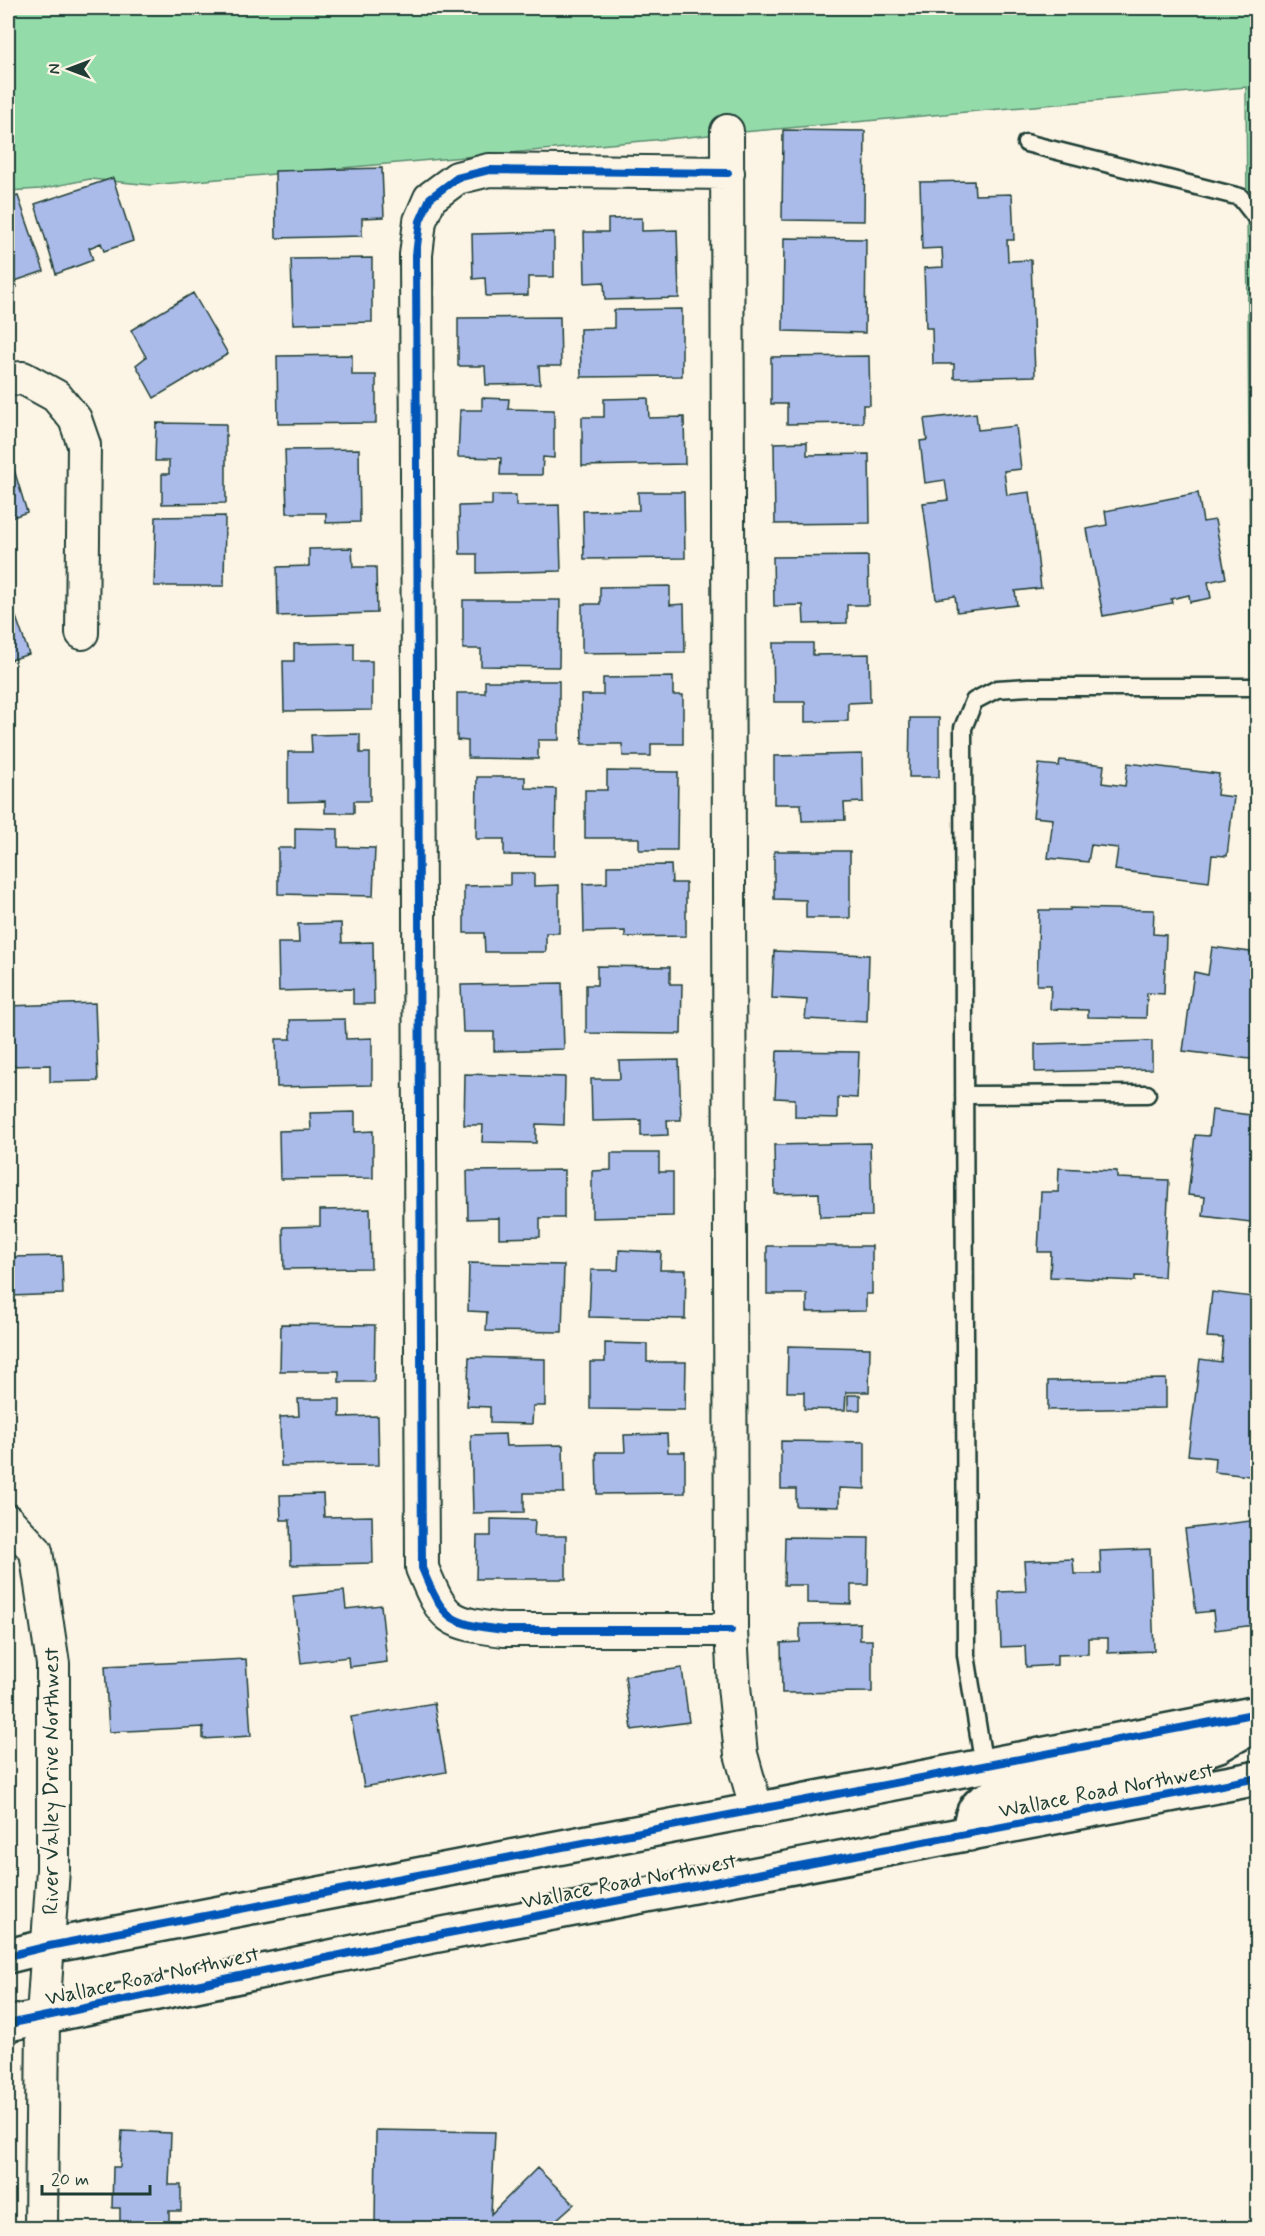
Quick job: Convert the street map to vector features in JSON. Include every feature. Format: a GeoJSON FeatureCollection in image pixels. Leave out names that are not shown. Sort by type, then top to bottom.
{"type":"FeatureCollection","features":[{"type":"Feature","properties":{"kind":"main road","name":"Wallace Road Northwest"},"geometry":{"type":"LineString","coordinates":[[8,1956],[49,1946],[1257,1713]]}},
{"type":"Feature","properties":{"kind":"main road"},"geometry":{"type":"LineString","coordinates":[[969,1834],[972,1814],[977,1805],[990,1798],[1176,1760],[1220,1745],[1257,1723]]}},
{"type":"Feature","properties":{"kind":"main road","name":"Wallace Road Northwest"},"geometry":{"type":"LineString","coordinates":[[8,2024],[429,1937],[1257,1778]]}},
{"type":"Feature","properties":{"kind":"street"},"geometry":{"type":"LineString","coordinates":[[727,131],[731,1630],[741,1754],[757,1811]]}},
{"type":"Feature","properties":{"kind":"street"},"geometry":{"type":"LineString","coordinates":[[728,173],[489,170],[457,178],[430,198],[420,221],[417,279],[422,1568],[434,1597],[451,1619],[473,1626],[504,1630],[731,1630]]}},
{"type":"Feature","properties":{"kind":"street"},"geometry":{"type":"LineString","coordinates":[[15,378],[56,396],[75,419],[84,445],[82,633]]}},
{"type":"Feature","properties":{"kind":"street","name":"River Valley Drive Northwest"},"geometry":{"type":"LineString","coordinates":[[8,1521],[36,1551],[53,1664],[53,1869],[43,2016],[40,2229]]}},
{"type":"Feature","properties":{"kind":"lane"},"geometry":{"type":"LineString","coordinates":[[1026,143],[1240,197],[1257,220]]}},
{"type":"Feature","properties":{"kind":"lane"},"geometry":{"type":"LineString","coordinates":[[984,1767],[966,1655],[963,728],[974,701],[998,690],[1029,687],[1257,687]]}},
{"type":"Feature","properties":{"kind":"lane"},"geometry":{"type":"LineString","coordinates":[[964,1095],[1147,1094]]}},
{"type":"Feature","properties":{"kind":"green space"},"geometry":{"type":"Polygon","coordinates":[[[8,8],[1257,8],[1257,1407],[1246,87],[151,185],[90,179],[41,189],[8,191],[8,8]]]}},
{"type":"Feature","properties":{"kind":"building"},"geometry":{"type":"Polygon","coordinates":[[[783,130],[865,131],[864,221],[782,220],[783,130]]]}},
{"type":"Feature","properties":{"kind":"building"},"geometry":{"type":"Polygon","coordinates":[[[382,168],[384,217],[362,218],[362,236],[276,238],[275,171],[382,168]]]}},
{"type":"Feature","properties":{"kind":"building"},"geometry":{"type":"Polygon","coordinates":[[[113,178],[133,241],[104,251],[101,243],[89,248],[93,260],[56,274],[35,204],[113,178]]]}},
{"type":"Feature","properties":{"kind":"building"},"geometry":{"type":"Polygon","coordinates":[[[974,181],[975,195],[1012,194],[1014,240],[1007,240],[1008,261],[1031,260],[1035,376],[954,378],[954,364],[933,364],[932,328],[926,328],[924,268],[943,267],[942,248],[922,249],[920,182],[974,181]]]}},
{"type":"Feature","properties":{"kind":"building"},"geometry":{"type":"Polygon","coordinates":[[[18,196],[44,271],[15,281],[17,287],[8,290],[8,199],[18,196]]]}},
{"type":"Feature","properties":{"kind":"building"},"geometry":{"type":"Polygon","coordinates":[[[642,218],[642,231],[677,230],[679,298],[605,300],[604,282],[585,283],[584,232],[608,232],[608,219],[642,218]]]}},
{"type":"Feature","properties":{"kind":"building"},"geometry":{"type":"Polygon","coordinates":[[[554,232],[554,277],[528,277],[528,295],[486,296],[485,278],[473,279],[472,234],[554,232]]]}},
{"type":"Feature","properties":{"kind":"building"},"geometry":{"type":"Polygon","coordinates":[[[784,238],[866,239],[865,333],[783,331],[784,238]]]}},
{"type":"Feature","properties":{"kind":"building"},"geometry":{"type":"Polygon","coordinates":[[[372,258],[372,322],[293,324],[291,259],[372,258]]]}},
{"type":"Feature","properties":{"kind":"building"},"geometry":{"type":"Polygon","coordinates":[[[193,293],[228,354],[154,398],[136,365],[146,357],[131,330],[193,293]]]}},
{"type":"Feature","properties":{"kind":"building"},"geometry":{"type":"Polygon","coordinates":[[[682,309],[682,376],[581,377],[580,329],[614,328],[614,310],[682,309]]]}},
{"type":"Feature","properties":{"kind":"building"},"geometry":{"type":"Polygon","coordinates":[[[560,317],[561,366],[539,366],[540,384],[486,385],[485,366],[458,366],[458,318],[560,317]]]}},
{"type":"Feature","properties":{"kind":"building"},"geometry":{"type":"Polygon","coordinates":[[[352,355],[352,375],[376,375],[376,423],[278,424],[277,356],[352,355]]]}},
{"type":"Feature","properties":{"kind":"building"},"geometry":{"type":"Polygon","coordinates":[[[869,356],[870,405],[863,405],[863,423],[787,424],[787,404],[771,404],[771,357],[869,356]]]}},
{"type":"Feature","properties":{"kind":"building"},"geometry":{"type":"Polygon","coordinates":[[[482,398],[509,399],[508,409],[554,410],[554,458],[543,457],[542,475],[500,475],[501,458],[458,457],[460,410],[482,410],[482,398]]]}},
{"type":"Feature","properties":{"kind":"building"},"geometry":{"type":"Polygon","coordinates":[[[648,398],[649,418],[684,417],[685,464],[582,466],[582,417],[604,417],[604,399],[648,398]]]}},
{"type":"Feature","properties":{"kind":"building"},"geometry":{"type":"Polygon","coordinates":[[[976,413],[978,430],[1016,426],[1021,469],[1004,471],[1007,495],[1030,492],[1041,588],[1015,591],[1017,605],[957,612],[955,596],[936,599],[923,503],[948,500],[945,480],[925,483],[920,441],[927,440],[924,419],[976,413]]]}},
{"type":"Feature","properties":{"kind":"building"},"geometry":{"type":"Polygon","coordinates":[[[156,423],[226,424],[226,503],[162,504],[162,474],[169,474],[169,461],[155,461],[156,423]]]}},
{"type":"Feature","properties":{"kind":"building"},"geometry":{"type":"Polygon","coordinates":[[[807,442],[807,455],[869,454],[870,523],[775,524],[774,443],[807,442]]]}},
{"type":"Feature","properties":{"kind":"building"},"geometry":{"type":"Polygon","coordinates":[[[359,449],[360,522],[326,523],[326,513],[287,513],[285,450],[359,449]]]}},
{"type":"Feature","properties":{"kind":"building"},"geometry":{"type":"Polygon","coordinates":[[[8,450],[27,512],[8,519],[8,450]]]}},
{"type":"Feature","properties":{"kind":"building"},"geometry":{"type":"Polygon","coordinates":[[[638,492],[684,492],[685,558],[584,559],[583,511],[639,510],[638,492]]]}},
{"type":"Feature","properties":{"kind":"building"},"geometry":{"type":"Polygon","coordinates":[[[1198,493],[1203,522],[1215,520],[1226,578],[1208,582],[1211,598],[1190,602],[1189,595],[1171,599],[1172,603],[1103,616],[1087,529],[1107,525],[1105,511],[1198,493]]]}},
{"type":"Feature","properties":{"kind":"building"},"geometry":{"type":"Polygon","coordinates":[[[492,495],[516,495],[516,506],[559,505],[561,571],[477,573],[477,554],[460,554],[459,506],[492,505],[492,495]]]}},
{"type":"Feature","properties":{"kind":"building"},"geometry":{"type":"Polygon","coordinates":[[[225,516],[224,586],[154,586],[156,517],[225,516]]]}},
{"type":"Feature","properties":{"kind":"building"},"geometry":{"type":"Polygon","coordinates":[[[352,548],[353,567],[376,567],[377,613],[278,616],[277,567],[309,566],[309,549],[352,548]]]}},
{"type":"Feature","properties":{"kind":"building"},"geometry":{"type":"Polygon","coordinates":[[[868,556],[869,605],[847,605],[847,623],[804,624],[803,605],[774,606],[773,557],[868,556]]]}},
{"type":"Feature","properties":{"kind":"building"},"geometry":{"type":"Polygon","coordinates":[[[670,586],[670,605],[684,604],[685,652],[582,653],[582,604],[600,604],[600,587],[670,586]]]}},
{"type":"Feature","properties":{"kind":"building"},"geometry":{"type":"Polygon","coordinates":[[[463,600],[560,600],[559,667],[481,666],[481,649],[463,649],[463,600]]]}},
{"type":"Feature","properties":{"kind":"building"},"geometry":{"type":"Polygon","coordinates":[[[8,609],[11,619],[16,617],[29,654],[8,661],[8,609]]]}},
{"type":"Feature","properties":{"kind":"building"},"geometry":{"type":"Polygon","coordinates":[[[354,643],[354,661],[372,661],[372,710],[284,711],[283,661],[294,661],[294,644],[354,643]]]}},
{"type":"Feature","properties":{"kind":"building"},"geometry":{"type":"Polygon","coordinates":[[[773,643],[813,643],[813,655],[869,654],[870,702],[848,703],[848,721],[805,722],[805,702],[774,702],[773,643]]]}},
{"type":"Feature","properties":{"kind":"building"},"geometry":{"type":"Polygon","coordinates":[[[673,677],[673,695],[683,695],[683,744],[651,744],[651,756],[623,756],[622,744],[582,744],[581,695],[603,695],[603,678],[673,677]]]}},
{"type":"Feature","properties":{"kind":"building"},"geometry":{"type":"Polygon","coordinates":[[[485,681],[559,681],[559,740],[538,740],[538,759],[468,758],[468,741],[457,740],[457,693],[485,693],[485,681]]]}},
{"type":"Feature","properties":{"kind":"building"},"geometry":{"type":"Polygon","coordinates":[[[910,718],[939,718],[939,777],[909,777],[910,718]]]}},
{"type":"Feature","properties":{"kind":"building"},"geometry":{"type":"Polygon","coordinates":[[[360,734],[360,753],[370,753],[370,801],[354,801],[354,813],[325,813],[325,801],[288,802],[288,752],[312,752],[311,735],[360,734]]]}},
{"type":"Feature","properties":{"kind":"building"},"geometry":{"type":"Polygon","coordinates":[[[862,754],[863,802],[844,803],[845,820],[802,821],[801,804],[774,804],[774,756],[862,754]]]}},
{"type":"Feature","properties":{"kind":"building"},"geometry":{"type":"Polygon","coordinates":[[[1060,760],[1104,765],[1102,783],[1125,786],[1128,763],[1219,774],[1217,795],[1234,797],[1227,856],[1212,855],[1209,882],[1115,870],[1118,848],[1091,845],[1088,862],[1048,858],[1053,819],[1033,817],[1039,764],[1059,766],[1060,760]]]}},
{"type":"Feature","properties":{"kind":"building"},"geometry":{"type":"Polygon","coordinates":[[[607,771],[678,772],[677,850],[639,850],[639,838],[585,838],[585,790],[607,790],[607,771]]]}},
{"type":"Feature","properties":{"kind":"building"},"geometry":{"type":"Polygon","coordinates":[[[477,777],[525,777],[525,788],[556,789],[555,856],[504,855],[504,839],[476,839],[477,777]]]}},
{"type":"Feature","properties":{"kind":"building"},"geometry":{"type":"Polygon","coordinates":[[[295,828],[338,829],[338,847],[375,848],[373,896],[278,894],[278,848],[295,848],[295,828]]]}},
{"type":"Feature","properties":{"kind":"building"},"geometry":{"type":"Polygon","coordinates":[[[774,851],[850,851],[850,918],[806,918],[806,900],[774,899],[774,851]]]}},
{"type":"Feature","properties":{"kind":"building"},"geometry":{"type":"Polygon","coordinates":[[[671,865],[672,883],[686,883],[686,936],[625,937],[625,931],[584,932],[583,884],[607,883],[607,866],[671,865]]]}},
{"type":"Feature","properties":{"kind":"building"},"geometry":{"type":"Polygon","coordinates":[[[510,873],[534,873],[534,886],[559,885],[559,933],[546,933],[546,952],[485,952],[484,933],[464,933],[464,886],[510,885],[510,873]]]}},
{"type":"Feature","properties":{"kind":"building"},"geometry":{"type":"Polygon","coordinates":[[[1070,908],[1154,910],[1153,934],[1166,935],[1164,994],[1147,993],[1146,1018],[1088,1017],[1088,1010],[1050,1009],[1051,985],[1037,985],[1039,910],[1070,910],[1070,908]]]}},
{"type":"Feature","properties":{"kind":"building"},"geometry":{"type":"Polygon","coordinates":[[[341,923],[342,943],[373,942],[374,1004],[353,1004],[353,989],[279,991],[278,943],[299,943],[298,924],[341,923]]]}},
{"type":"Feature","properties":{"kind":"building"},"geometry":{"type":"Polygon","coordinates":[[[1212,947],[1258,953],[1258,1060],[1183,1051],[1194,972],[1208,975],[1212,947]]]}},
{"type":"Feature","properties":{"kind":"building"},"geometry":{"type":"Polygon","coordinates":[[[774,951],[869,955],[867,1022],[805,1019],[807,1000],[772,998],[774,951]]]}},
{"type":"Feature","properties":{"kind":"building"},"geometry":{"type":"Polygon","coordinates":[[[597,966],[670,967],[670,984],[682,984],[681,1034],[586,1033],[586,985],[597,985],[597,966]]]}},
{"type":"Feature","properties":{"kind":"building"},"geometry":{"type":"Polygon","coordinates":[[[562,983],[564,1049],[494,1051],[494,1032],[463,1032],[461,985],[562,983]]]}},
{"type":"Feature","properties":{"kind":"building"},"geometry":{"type":"Polygon","coordinates":[[[95,1003],[98,1081],[50,1082],[50,1065],[8,1066],[8,1006],[95,1003]]]}},
{"type":"Feature","properties":{"kind":"building"},"geometry":{"type":"Polygon","coordinates":[[[345,1019],[346,1039],[372,1038],[372,1085],[277,1087],[276,1039],[291,1039],[290,1020],[345,1019]]]}},
{"type":"Feature","properties":{"kind":"building"},"geometry":{"type":"Polygon","coordinates":[[[1152,1041],[1152,1069],[1035,1072],[1035,1044],[1152,1041]]]}},
{"type":"Feature","properties":{"kind":"building"},"geometry":{"type":"Polygon","coordinates":[[[777,1051],[859,1052],[857,1098],[838,1097],[838,1118],[795,1117],[795,1099],[775,1098],[777,1051]]]}},
{"type":"Feature","properties":{"kind":"building"},"geometry":{"type":"Polygon","coordinates":[[[679,1060],[681,1120],[667,1120],[668,1135],[641,1136],[641,1120],[592,1121],[591,1079],[620,1079],[619,1061],[679,1060]]]}},
{"type":"Feature","properties":{"kind":"building"},"geometry":{"type":"Polygon","coordinates":[[[465,1074],[565,1077],[564,1125],[536,1124],[536,1143],[482,1142],[483,1125],[464,1125],[465,1074]]]}},
{"type":"Feature","properties":{"kind":"building"},"geometry":{"type":"Polygon","coordinates":[[[1212,1110],[1258,1116],[1258,1223],[1203,1216],[1205,1197],[1188,1195],[1195,1135],[1209,1136],[1212,1110]]]}},
{"type":"Feature","properties":{"kind":"building"},"geometry":{"type":"Polygon","coordinates":[[[355,1112],[355,1132],[373,1131],[373,1178],[280,1179],[279,1131],[311,1130],[310,1113],[355,1112]]]}},
{"type":"Feature","properties":{"kind":"building"},"geometry":{"type":"Polygon","coordinates":[[[870,1143],[872,1216],[820,1217],[819,1193],[775,1194],[774,1145],[870,1143]]]}},
{"type":"Feature","properties":{"kind":"building"},"geometry":{"type":"Polygon","coordinates":[[[611,1153],[659,1153],[659,1172],[673,1172],[673,1216],[592,1218],[592,1171],[611,1170],[611,1153]]]}},
{"type":"Feature","properties":{"kind":"building"},"geometry":{"type":"Polygon","coordinates":[[[1059,1168],[1117,1171],[1117,1178],[1169,1180],[1164,1277],[1135,1276],[1135,1281],[1050,1277],[1051,1252],[1038,1252],[1041,1192],[1058,1192],[1059,1168]]]}},
{"type":"Feature","properties":{"kind":"building"},"geometry":{"type":"Polygon","coordinates":[[[564,1170],[564,1218],[540,1218],[540,1237],[499,1238],[499,1218],[468,1219],[467,1171],[564,1170]]]}},
{"type":"Feature","properties":{"kind":"building"},"geometry":{"type":"Polygon","coordinates":[[[370,1209],[371,1268],[284,1269],[283,1227],[320,1226],[320,1210],[370,1209]]]}},
{"type":"Feature","properties":{"kind":"building"},"geometry":{"type":"Polygon","coordinates":[[[767,1246],[872,1246],[872,1294],[866,1294],[866,1311],[807,1312],[807,1294],[767,1294],[767,1246]]]}},
{"type":"Feature","properties":{"kind":"building"},"geometry":{"type":"Polygon","coordinates":[[[619,1250],[661,1252],[660,1270],[686,1270],[685,1319],[589,1317],[591,1270],[618,1270],[619,1250]]]}},
{"type":"Feature","properties":{"kind":"building"},"geometry":{"type":"Polygon","coordinates":[[[62,1256],[63,1294],[11,1296],[11,1257],[62,1256]]]}},
{"type":"Feature","properties":{"kind":"building"},"geometry":{"type":"Polygon","coordinates":[[[469,1263],[564,1265],[562,1332],[486,1331],[487,1312],[468,1311],[469,1263]]]}},
{"type":"Feature","properties":{"kind":"building"},"geometry":{"type":"Polygon","coordinates":[[[1254,1280],[1258,1280],[1258,1477],[1214,1472],[1215,1458],[1188,1455],[1200,1359],[1221,1362],[1223,1338],[1207,1337],[1212,1292],[1252,1297],[1254,1280]]]}},
{"type":"Feature","properties":{"kind":"building"},"geometry":{"type":"Polygon","coordinates":[[[281,1324],[375,1325],[374,1382],[339,1382],[339,1371],[280,1371],[281,1324]]]}},
{"type":"Feature","properties":{"kind":"building"},"geometry":{"type":"Polygon","coordinates":[[[605,1343],[647,1344],[647,1362],[686,1362],[685,1410],[590,1409],[590,1362],[605,1362],[605,1343]]]}},
{"type":"Feature","properties":{"kind":"building"},"geometry":{"type":"Polygon","coordinates":[[[788,1346],[870,1348],[869,1392],[846,1392],[845,1410],[804,1409],[804,1392],[787,1392],[788,1346]]]}},
{"type":"Feature","properties":{"kind":"building"},"geometry":{"type":"Polygon","coordinates":[[[469,1357],[545,1359],[545,1406],[533,1406],[532,1424],[490,1423],[490,1407],[467,1406],[469,1357]]]}},
{"type":"Feature","properties":{"kind":"building"},"geometry":{"type":"Polygon","coordinates":[[[1166,1379],[1166,1408],[1048,1410],[1048,1381],[1166,1379]]]}},
{"type":"Feature","properties":{"kind":"building"},"geometry":{"type":"Polygon","coordinates":[[[848,1395],[860,1395],[860,1410],[848,1410],[848,1395]]]}},
{"type":"Feature","properties":{"kind":"building"},"geometry":{"type":"Polygon","coordinates":[[[298,1399],[340,1399],[340,1417],[378,1416],[379,1465],[281,1466],[280,1417],[299,1416],[298,1399]]]}},
{"type":"Feature","properties":{"kind":"building"},"geometry":{"type":"Polygon","coordinates":[[[505,1434],[506,1446],[563,1445],[564,1493],[524,1493],[524,1512],[473,1513],[471,1435],[505,1434]]]}},
{"type":"Feature","properties":{"kind":"building"},"geometry":{"type":"Polygon","coordinates":[[[667,1434],[668,1452],[685,1452],[685,1493],[597,1494],[596,1452],[625,1452],[624,1435],[667,1434]]]}},
{"type":"Feature","properties":{"kind":"building"},"geometry":{"type":"Polygon","coordinates":[[[781,1441],[865,1442],[865,1489],[839,1488],[839,1507],[796,1506],[796,1489],[781,1489],[781,1441]]]}},
{"type":"Feature","properties":{"kind":"building"},"geometry":{"type":"Polygon","coordinates":[[[323,1494],[324,1517],[372,1516],[373,1563],[291,1565],[290,1520],[281,1520],[280,1495],[323,1494]]]}},
{"type":"Feature","properties":{"kind":"building"},"geometry":{"type":"Polygon","coordinates":[[[491,1519],[535,1520],[534,1536],[566,1536],[566,1579],[476,1579],[477,1536],[491,1536],[491,1519]]]}},
{"type":"Feature","properties":{"kind":"building"},"geometry":{"type":"Polygon","coordinates":[[[1258,1520],[1258,1627],[1255,1625],[1215,1630],[1213,1611],[1196,1613],[1185,1529],[1258,1520]]]}},
{"type":"Feature","properties":{"kind":"building"},"geometry":{"type":"Polygon","coordinates":[[[785,1537],[869,1538],[868,1585],[851,1585],[851,1604],[807,1603],[807,1585],[784,1585],[785,1537]]]}},
{"type":"Feature","properties":{"kind":"building"},"geometry":{"type":"Polygon","coordinates":[[[1150,1549],[1154,1651],[1108,1653],[1108,1638],[1088,1638],[1088,1654],[1057,1655],[1057,1665],[1026,1667],[1025,1646],[1001,1647],[999,1592],[1026,1591],[1024,1561],[1073,1559],[1074,1574],[1101,1574],[1100,1551],[1150,1549]]]}},
{"type":"Feature","properties":{"kind":"building"},"geometry":{"type":"Polygon","coordinates":[[[344,1591],[346,1609],[381,1605],[387,1662],[349,1667],[348,1657],[301,1663],[293,1596],[344,1591]]]}},
{"type":"Feature","properties":{"kind":"building"},"geometry":{"type":"Polygon","coordinates":[[[860,1623],[860,1640],[872,1640],[872,1692],[782,1693],[781,1643],[800,1642],[800,1624],[860,1623]]]}},
{"type":"Feature","properties":{"kind":"building"},"geometry":{"type":"Polygon","coordinates":[[[246,1659],[251,1736],[203,1739],[203,1727],[109,1732],[105,1666],[246,1659]]]}},
{"type":"Feature","properties":{"kind":"building"},"geometry":{"type":"Polygon","coordinates":[[[682,1668],[689,1722],[632,1730],[625,1676],[682,1668]]]}},
{"type":"Feature","properties":{"kind":"building"},"geometry":{"type":"Polygon","coordinates":[[[434,1703],[446,1772],[364,1787],[351,1717],[434,1703]]]}},
{"type":"Feature","properties":{"kind":"building"},"geometry":{"type":"Polygon","coordinates":[[[376,2130],[495,2132],[491,2214],[537,2168],[574,2204],[547,2228],[375,2228],[376,2130]]]}},
{"type":"Feature","properties":{"kind":"building"},"geometry":{"type":"Polygon","coordinates":[[[122,2131],[171,2133],[169,2185],[181,2185],[181,2211],[169,2211],[169,2228],[120,2228],[120,2208],[112,2208],[113,2167],[120,2167],[122,2131]]]}},
{"type":"Feature","properties":{"kind":"cycle path"},"geometry":{"type":"LineString","coordinates":[[728,173],[489,170],[457,178],[430,198],[420,221],[416,255],[422,1568],[443,1609],[450,1616],[471,1625],[504,1630],[731,1630]]}},
{"type":"Feature","properties":{"kind":"cycle path"},"geometry":{"type":"LineString","coordinates":[[8,1956],[49,1946],[1258,1713]]}},
{"type":"Feature","properties":{"kind":"cycle path"},"geometry":{"type":"LineString","coordinates":[[8,2024],[417,1939],[1258,1778]]}}]}
